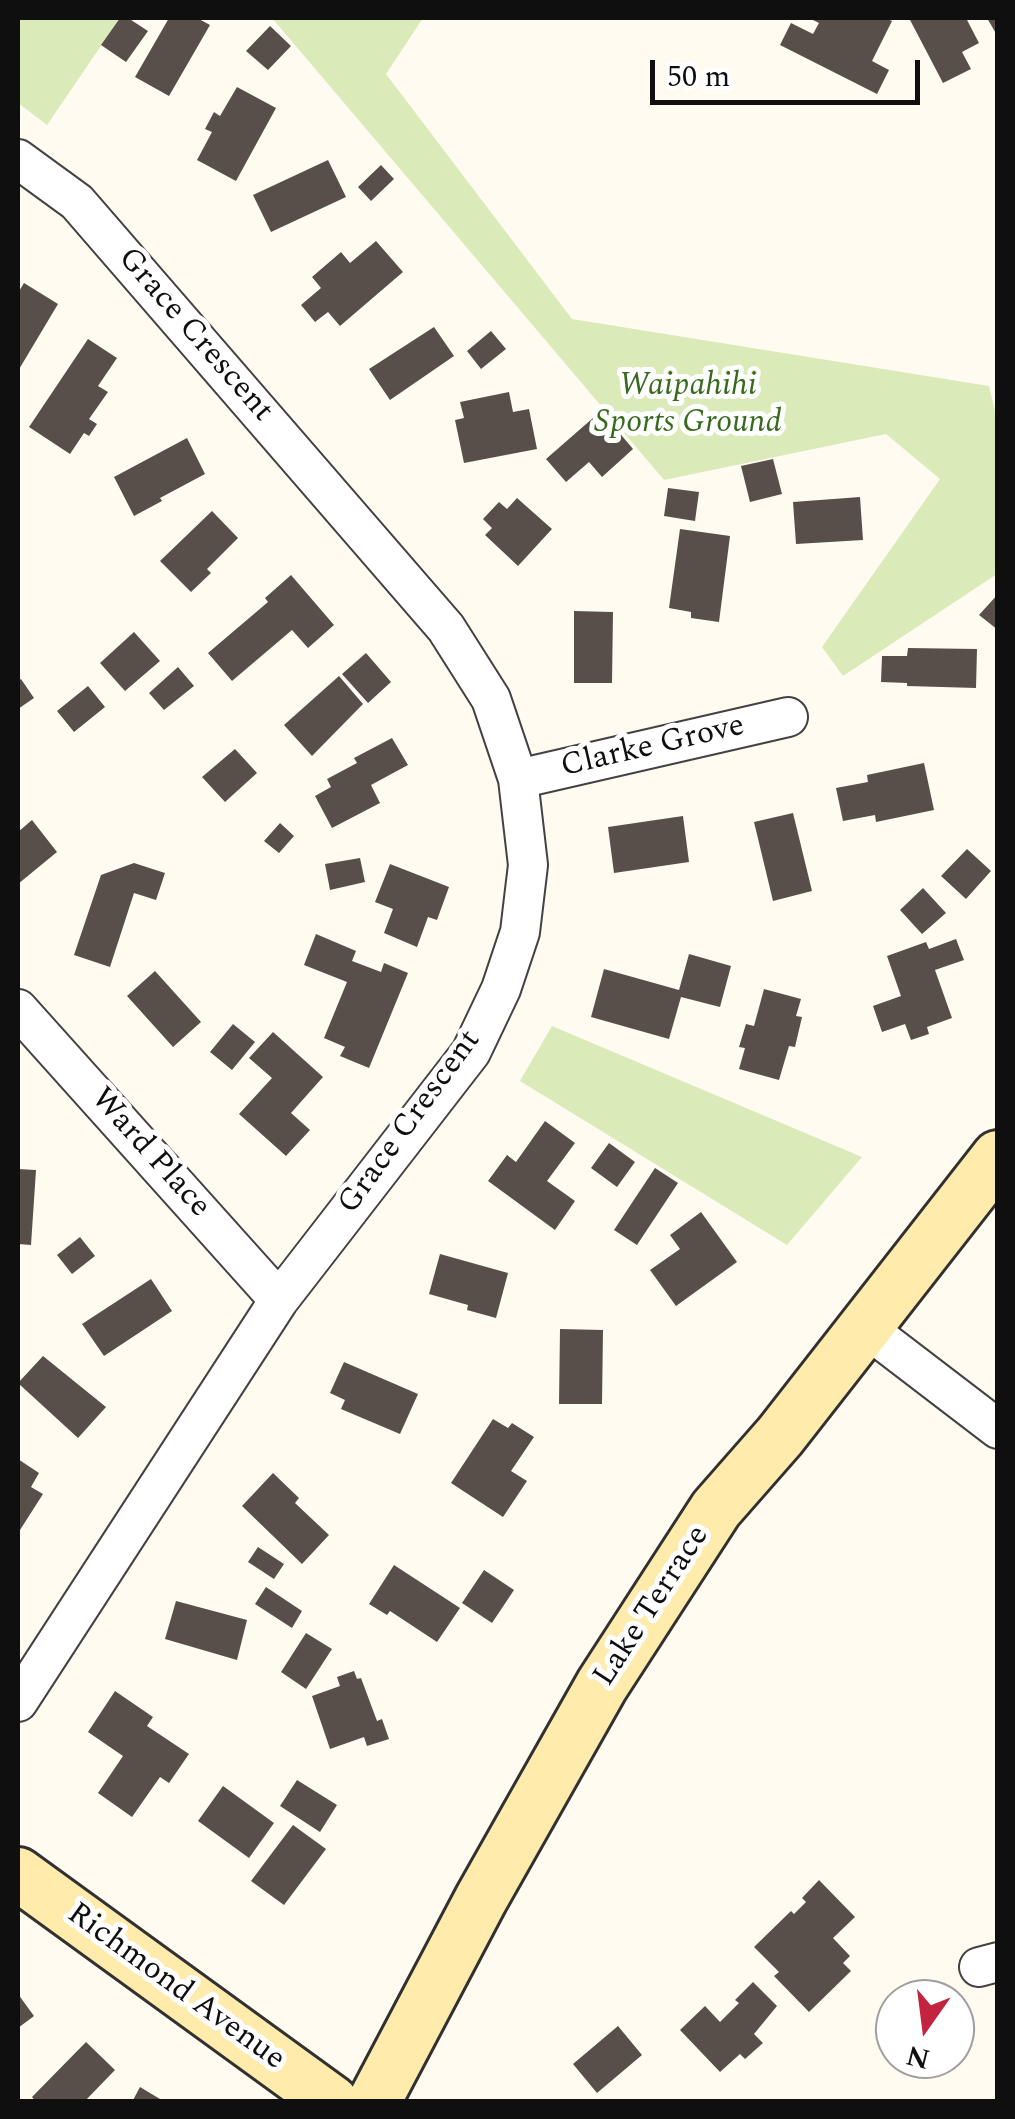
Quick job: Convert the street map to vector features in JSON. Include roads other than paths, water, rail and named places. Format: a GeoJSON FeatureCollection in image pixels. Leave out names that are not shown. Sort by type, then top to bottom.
{"type":"FeatureCollection","features":[{"type":"Feature","properties":{"kind":"main road","name":"Lake Terrace"},"geometry":{"type":"LineString","coordinates":[[374,2102],[481,1900],[616,1662],[716,1509],[780,1436],[998,1157]]}},
{"type":"Feature","properties":{"kind":"main road","name":"Richmond Avenue"},"geometry":{"type":"LineString","coordinates":[[18,1874],[332,2102]]}},
{"type":"Feature","properties":{"kind":"street","name":"Grace Crescent"},"geometry":{"type":"LineString","coordinates":[[18,159],[77,202],[446,628],[490,699],[518,779],[528,865],[520,932],[501,989],[471,1052],[279,1300],[18,1702]]}},
{"type":"Feature","properties":{"kind":"street","name":"Clarke Grove"},"geometry":{"type":"LineString","coordinates":[[518,779],[788,717]]}},
{"type":"Feature","properties":{"kind":"street","name":"Ward Place"},"geometry":{"type":"LineString","coordinates":[[18,1009],[279,1300]]}},
{"type":"Feature","properties":{"kind":"street"},"geometry":{"type":"LineString","coordinates":[[866,1328],[998,1428]]}},
{"type":"Feature","properties":{"kind":"park label","name":"Waipahihi Sports Ground"},"geometry":{"type":"Point","coordinates":[688,406]}}]}
